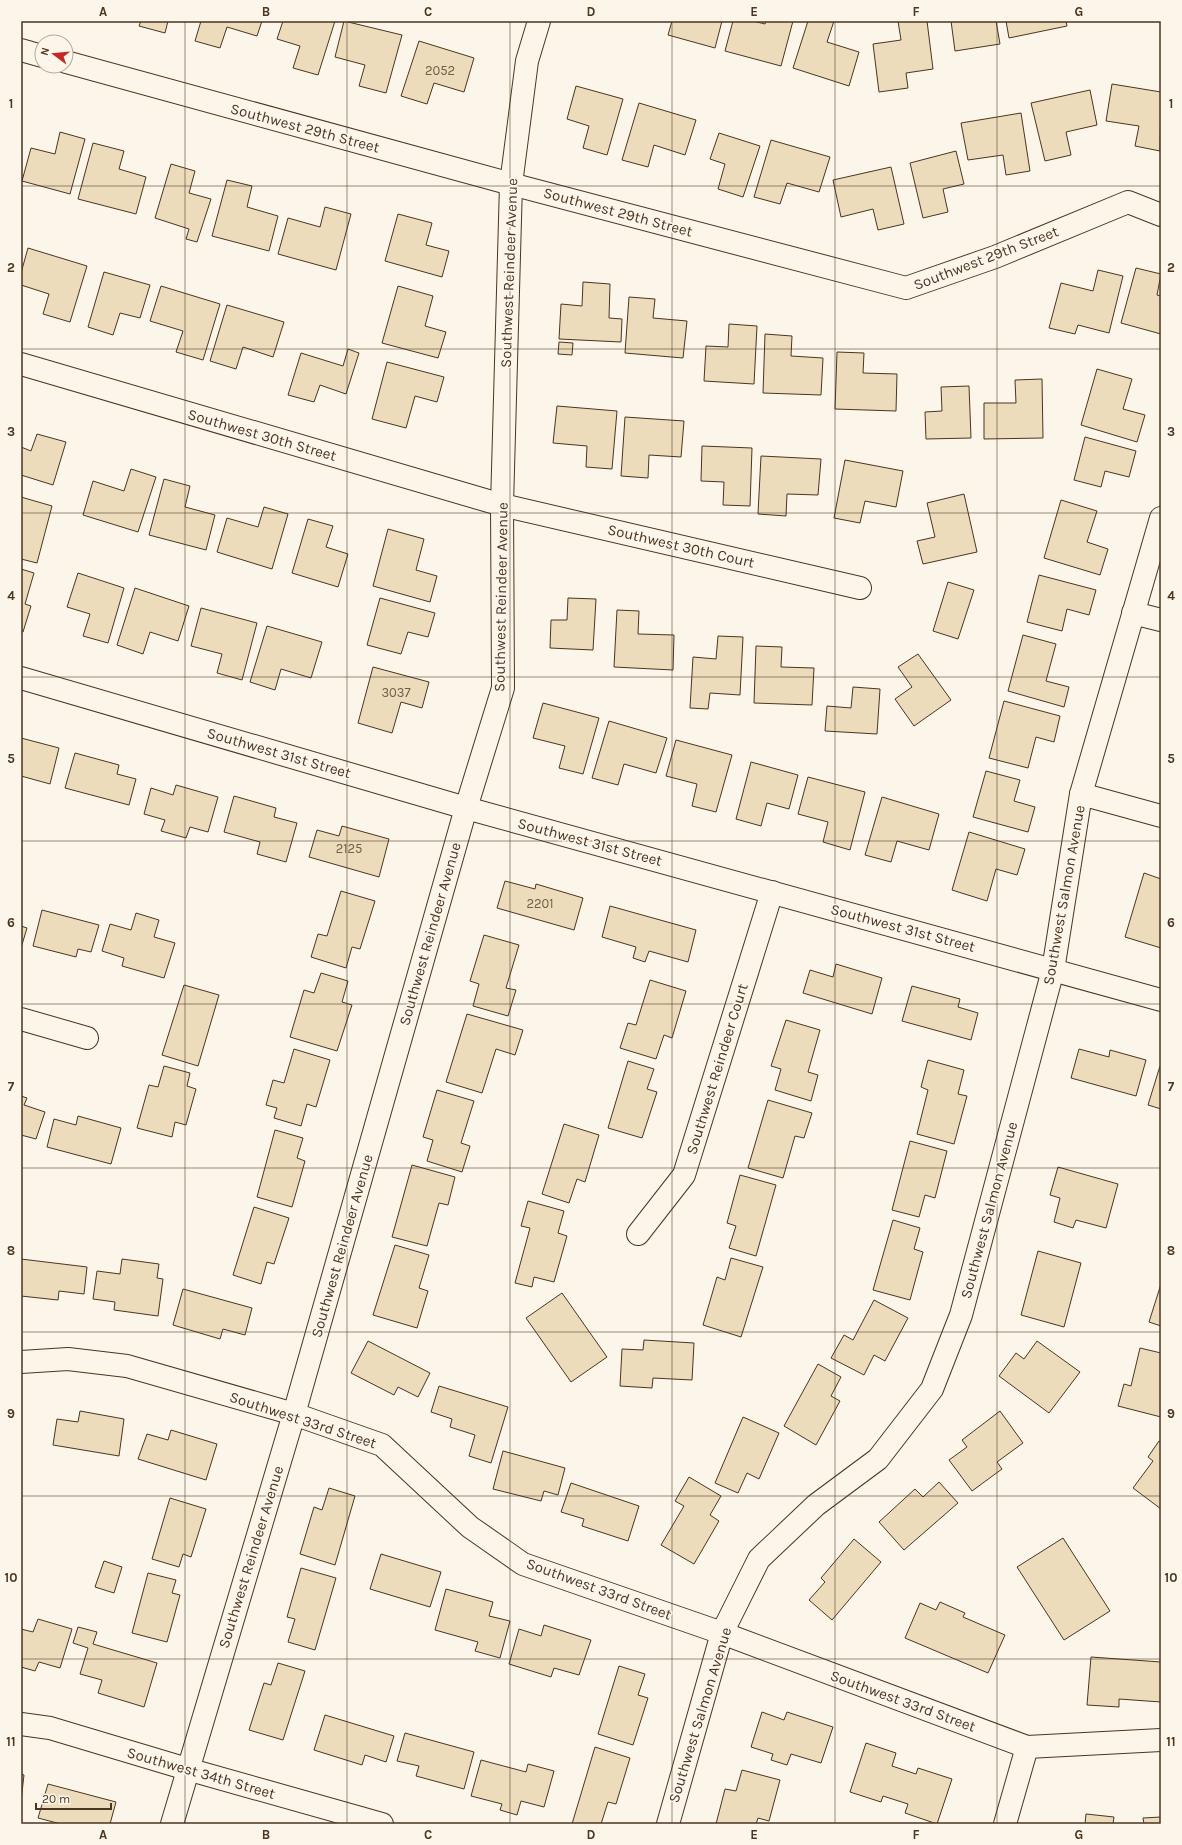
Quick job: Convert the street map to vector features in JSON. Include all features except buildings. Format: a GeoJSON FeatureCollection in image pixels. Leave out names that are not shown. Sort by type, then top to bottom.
{"type":"FeatureCollection","features":[{"type":"Feature","properties":{"kind":"street","name":"Southwest Reindeer Avenue"},"geometry":{"type":"LineString","coordinates":[[172,1824],[187,1769],[294,1414],[466,808],[503,688],[502,505],[511,184],[527,61],[538,21]]}},
{"type":"Feature","properties":{"kind":"street"},"geometry":{"type":"LineString","coordinates":[[21,50],[34,54]]}},
{"type":"Feature","properties":{"kind":"street","name":"Southwest 29th Street"},"geometry":{"type":"LineString","coordinates":[[74,64],[511,184],[906,288],[995,256],[1128,202],[1161,215]]}},
{"type":"Feature","properties":{"kind":"street","name":"Southwest 30th Street"},"geometry":{"type":"LineString","coordinates":[[21,364],[502,505]]}},
{"type":"Feature","properties":{"kind":"street","name":"Southwest 30th Court"},"geometry":{"type":"LineString","coordinates":[[502,505],[860,588]]}},
{"type":"Feature","properties":{"kind":"street","name":"Southwest Salmon Avenue"},"geometry":{"type":"LineString","coordinates":[[668,1824],[722,1633],[759,1559],[816,1505],[878,1459],[932,1388],[962,1315],[1053,970],[1081,794],[1132,613],[1161,518]]}},
{"type":"Feature","properties":{"kind":"street"},"geometry":{"type":"LineString","coordinates":[[1132,613],[1161,620]]}},
{"type":"Feature","properties":{"kind":"street","name":"Southwest 31st Street"},"geometry":{"type":"LineString","coordinates":[[21,678],[466,808],[1161,1000]]}},
{"type":"Feature","properties":{"kind":"street"},"geometry":{"type":"LineString","coordinates":[[1081,794],[1161,816]]}},
{"type":"Feature","properties":{"kind":"street","name":"Southwest Reindeer Court"},"geometry":{"type":"LineString","coordinates":[[638,1234],[684,1175],[772,892]]}},
{"type":"Feature","properties":{"kind":"street"},"geometry":{"type":"LineString","coordinates":[[21,1019],[87,1038]]}},
{"type":"Feature","properties":{"kind":"street","name":"Southwest 33rd Street"},"geometry":{"type":"LineString","coordinates":[[21,1362],[68,1359],[127,1366],[294,1414],[382,1445],[470,1527],[523,1564],[722,1633],[1026,1747],[1161,1740]]}},
{"type":"Feature","properties":{"kind":"street","name":"Southwest 34th Street"},"geometry":{"type":"LineString","coordinates":[[21,1724],[50,1728],[187,1769],[382,1824]]}},
{"type":"Feature","properties":{"kind":"street"},"geometry":{"type":"LineString","coordinates":[[1005,1824],[1026,1747]]}}]}
